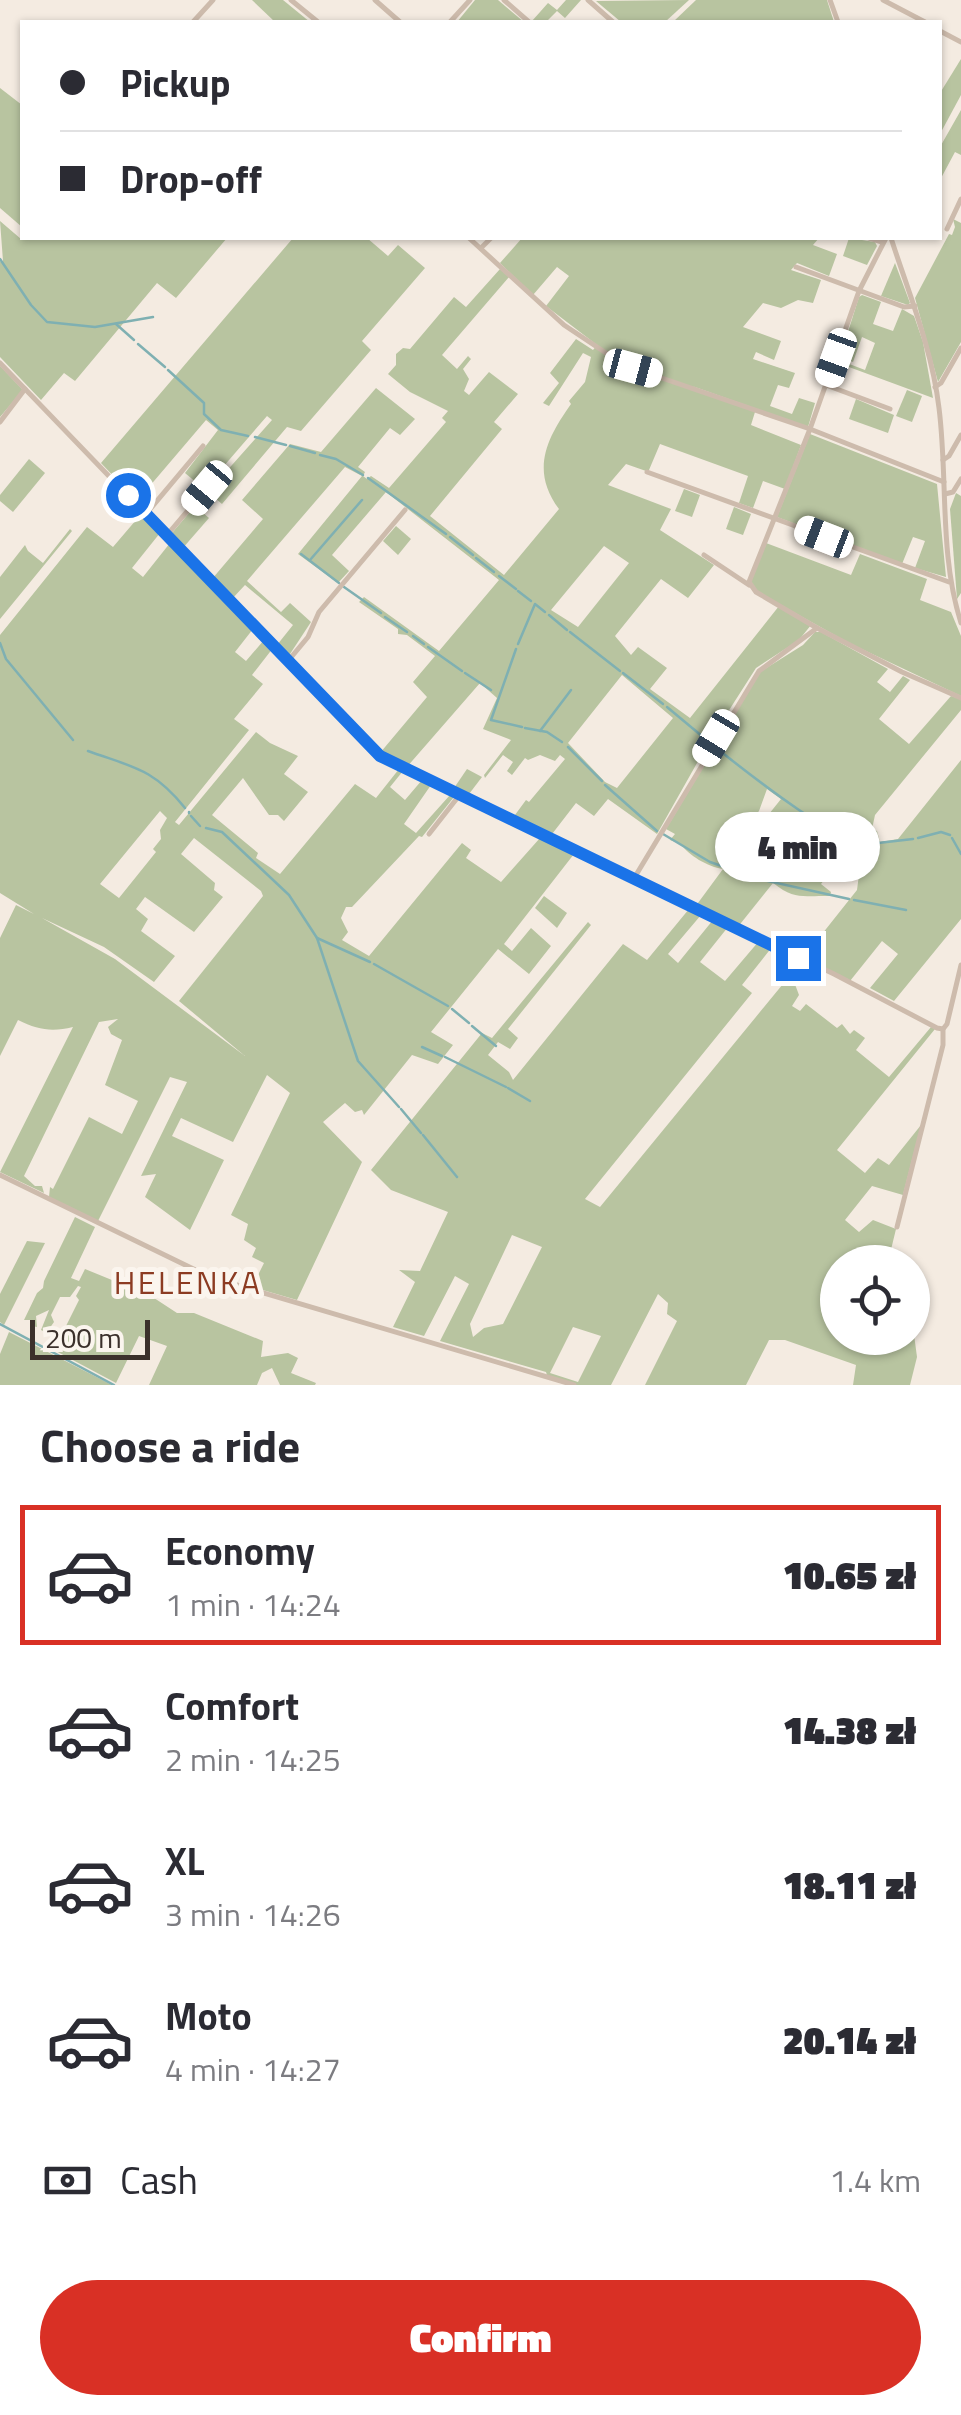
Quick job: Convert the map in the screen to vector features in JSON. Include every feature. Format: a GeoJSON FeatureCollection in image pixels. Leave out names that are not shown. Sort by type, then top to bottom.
{"type":"FeatureCollection","features":[{"type":"Feature","properties":{"kind":"street"},"geometry":{"type":"LineString","coordinates":[[196,20],[213,0]]}},
{"type":"Feature","properties":{"kind":"street"},"geometry":{"type":"LineString","coordinates":[[291,0],[316,20]]}},
{"type":"Feature","properties":{"kind":"street"},"geometry":{"type":"LineString","coordinates":[[375,0],[398,20]]}},
{"type":"Feature","properties":{"kind":"street"},"geometry":{"type":"LineString","coordinates":[[504,0],[527,20]]}},
{"type":"Feature","properties":{"kind":"street"},"geometry":{"type":"LineString","coordinates":[[588,0],[611,20]]}},
{"type":"Feature","properties":{"kind":"street"},"geometry":{"type":"LineString","coordinates":[[883,0],[921,20]]}},
{"type":"Feature","properties":{"kind":"street"},"geometry":{"type":"LineString","coordinates":[[452,20],[468,1]]}},
{"type":"Feature","properties":{"kind":"street"},"geometry":{"type":"LineString","coordinates":[[598,20],[604,14]]}},
{"type":"Feature","properties":{"kind":"street"},"geometry":{"type":"LineString","coordinates":[[947,229],[961,199]]}},
{"type":"Feature","properties":{"kind":"street"},"geometry":{"type":"LineString","coordinates":[[471,240],[577,334],[624,365],[944,482]]}},
{"type":"Feature","properties":{"kind":"street"},"geometry":{"type":"LineString","coordinates":[[481,248],[489,240]]}},
{"type":"Feature","properties":{"kind":"street"},"geometry":{"type":"LineString","coordinates":[[749,584],[859,291],[885,240]]}},
{"type":"Feature","properties":{"kind":"street"},"geometry":{"type":"LineString","coordinates":[[886,240],[914,306],[935,386],[951,582],[961,623]]}},
{"type":"Feature","properties":{"kind":"street"},"geometry":{"type":"LineString","coordinates":[[796,267],[904,307],[914,306]]}},
{"type":"Feature","properties":{"kind":"street"},"geometry":{"type":"LineString","coordinates":[[935,386],[941,383],[961,348]]}},
{"type":"Feature","properties":{"kind":"street"},"geometry":{"type":"LineString","coordinates":[[0,363],[378,754],[943,1029]]}},
{"type":"Feature","properties":{"kind":"street"},"geometry":{"type":"LineString","coordinates":[[826,386],[890,408]]}},
{"type":"Feature","properties":{"kind":"street"},"geometry":{"type":"LineString","coordinates":[[0,422],[25,390]]}},
{"type":"Feature","properties":{"kind":"street"},"geometry":{"type":"LineString","coordinates":[[943,460],[961,435]]}},
{"type":"Feature","properties":{"kind":"street"},"geometry":{"type":"LineString","coordinates":[[146,514],[203,446]]}},
{"type":"Feature","properties":{"kind":"street"},"geometry":{"type":"LineString","coordinates":[[647,472],[951,582]]}},
{"type":"Feature","properties":{"kind":"street"},"geometry":{"type":"LineString","coordinates":[[945,494],[954,492],[961,478]]}},
{"type":"Feature","properties":{"kind":"street"},"geometry":{"type":"LineString","coordinates":[[166,536],[207,488]]}},
{"type":"Feature","properties":{"kind":"street"},"geometry":{"type":"LineString","coordinates":[[287,662],[308,637],[319,612],[405,510]]}},
{"type":"Feature","properties":{"kind":"street"},"geometry":{"type":"LineString","coordinates":[[704,555],[817,628],[961,698]]}},
{"type":"Feature","properties":{"kind":"street"},"geometry":{"type":"LineString","coordinates":[[954,603],[961,596]]}},
{"type":"Feature","properties":{"kind":"street"},"geometry":{"type":"LineString","coordinates":[[633,880],[758,671],[817,628]]}},
{"type":"Feature","properties":{"kind":"street"},"geometry":{"type":"LineString","coordinates":[[430,834],[459,796]]}},
{"type":"Feature","properties":{"kind":"street"},"geometry":{"type":"LineString","coordinates":[[897,1227],[943,1029],[958,990],[961,965]]}},
{"type":"Feature","properties":{"kind":"street"},"geometry":{"type":"LineString","coordinates":[[0,1174],[210,1277],[574,1385]]}},
{"type":"Feature","properties":{"kind":"green space"},"geometry":{"type":"Polygon","coordinates":[[[252,0],[283,0],[308,20],[273,20],[252,0]]]}},
{"type":"Feature","properties":{"kind":"green space"},"geometry":{"type":"Polygon","coordinates":[[[475,0],[498,0],[522,20],[459,20],[475,0]]]}},
{"type":"Feature","properties":{"kind":"green space"},"geometry":{"type":"Polygon","coordinates":[[[566,0],[581,0],[565,18],[557,11],[548,20],[533,20],[548,3],[557,10],[566,0]]]}},
{"type":"Feature","properties":{"kind":"green space"},"geometry":{"type":"Polygon","coordinates":[[[689,0],[667,20],[619,20],[596,1],[689,0]]]}},
{"type":"Feature","properties":{"kind":"green space"},"geometry":{"type":"Polygon","coordinates":[[[696,0],[827,0],[833,20],[675,20],[696,0]]]}},
{"type":"Feature","properties":{"kind":"green space"},"geometry":{"type":"Polygon","coordinates":[[[961,59],[961,95],[942,130],[942,90],[961,59]]]}},
{"type":"Feature","properties":{"kind":"green space"},"geometry":{"type":"Polygon","coordinates":[[[0,88],[20,103],[20,225],[0,208],[0,88]]]}},
{"type":"Feature","properties":{"kind":"green space"},"geometry":{"type":"Polygon","coordinates":[[[961,110],[961,155],[955,152],[942,176],[942,143],[961,110]]]}},
{"type":"Feature","properties":{"kind":"green space"},"geometry":{"type":"Polygon","coordinates":[[[953,219],[961,223],[961,342],[938,382],[915,298],[949,234],[952,235],[953,219]]]}},
{"type":"Feature","properties":{"kind":"green space"},"geometry":{"type":"Polygon","coordinates":[[[0,221],[20,240],[225,240],[176,298],[157,283],[75,381],[64,373],[41,400],[0,357],[0,221]]]}},
{"type":"Feature","properties":{"kind":"green space"},"geometry":{"type":"Polygon","coordinates":[[[291,240],[369,240],[388,256],[398,245],[425,268],[362,341],[371,350],[301,431],[287,427],[222,504],[208,492],[272,420],[267,416],[204,489],[185,473],[218,430],[206,420],[137,501],[101,463],[291,240]]]}},
{"type":"Feature","properties":{"kind":"green space"},"geometry":{"type":"Polygon","coordinates":[[[520,240],[817,240],[813,245],[837,254],[829,276],[797,263],[791,270],[821,280],[813,303],[798,300],[781,308],[763,303],[743,327],[781,341],[774,360],[756,352],[753,359],[795,373],[789,388],[778,385],[770,406],[792,414],[799,398],[815,403],[808,427],[692,386],[755,412],[751,425],[801,445],[785,489],[763,481],[753,508],[739,503],[748,476],[660,444],[649,470],[626,464],[608,485],[671,509],[660,530],[714,565],[688,598],[661,579],[615,636],[631,655],[638,647],[667,668],[650,689],[690,718],[779,606],[811,625],[799,640],[756,668],[657,834],[608,799],[594,816],[576,803],[549,838],[512,819],[565,759],[560,755],[555,761],[540,755],[525,758],[512,775],[507,771],[513,762],[503,755],[485,778],[511,740],[483,729],[497,698],[480,683],[406,768],[380,753],[427,697],[413,682],[435,656],[407,635],[398,634],[398,629],[359,602],[364,597],[439,651],[499,580],[386,492],[332,555],[349,571],[338,583],[298,554],[362,476],[345,467],[247,581],[281,612],[290,603],[311,622],[290,654],[277,645],[293,625],[245,585],[231,600],[212,579],[263,519],[242,500],[290,444],[321,452],[376,388],[415,419],[400,435],[390,428],[358,467],[367,479],[371,476],[389,488],[446,422],[442,418],[448,411],[410,392],[388,374],[396,365],[396,354],[403,348],[410,349],[454,297],[466,307],[500,269],[509,277],[442,355],[457,369],[468,356],[471,359],[463,369],[469,379],[464,391],[469,395],[489,372],[518,394],[494,422],[502,429],[430,516],[504,575],[559,509],[545,481],[545,455],[571,404],[569,401],[585,382],[591,357],[583,353],[549,406],[543,403],[559,383],[550,373],[576,339],[593,350],[597,345],[546,306],[569,276],[557,267],[533,295],[500,263],[520,240]],[[604,546],[551,610],[578,627],[629,563],[604,546]],[[622,675],[568,743],[605,782],[617,788],[673,718],[622,675]]]}},
{"type":"Feature","properties":{"kind":"green space"},"geometry":{"type":"Polygon","coordinates":[[[848,240],[875,242],[877,246],[867,265],[843,256],[848,240]]]}},
{"type":"Feature","properties":{"kind":"green space"},"geometry":{"type":"Polygon","coordinates":[[[895,263],[910,303],[908,305],[881,296],[895,263]]]}},
{"type":"Feature","properties":{"kind":"green space"},"geometry":{"type":"Polygon","coordinates":[[[862,295],[881,302],[873,324],[893,331],[902,309],[914,316],[933,398],[838,363],[839,360],[865,370],[875,343],[862,337],[853,362],[840,357],[862,295]]]}},
{"type":"Feature","properties":{"kind":"green space"},"geometry":{"type":"Polygon","coordinates":[[[0,366],[23,390],[0,417],[0,366]]]}},
{"type":"Feature","properties":{"kind":"green space"},"geometry":{"type":"Polygon","coordinates":[[[907,390],[922,396],[912,422],[896,416],[907,390]]]}},
{"type":"Feature","properties":{"kind":"green space"},"geometry":{"type":"Polygon","coordinates":[[[856,399],[894,415],[888,433],[849,419],[856,399]]]}},
{"type":"Feature","properties":{"kind":"green space"},"geometry":{"type":"Polygon","coordinates":[[[810,434],[937,484],[946,577],[915,568],[925,541],[913,537],[902,564],[777,517],[810,434]]]}},
{"type":"Feature","properties":{"kind":"green space"},"geometry":{"type":"Polygon","coordinates":[[[29,459],[45,473],[13,512],[0,501],[0,495],[29,459]]]}},
{"type":"Feature","properties":{"kind":"green space"},"geometry":{"type":"Polygon","coordinates":[[[684,489],[700,495],[692,517],[675,511],[684,489]]]}},
{"type":"Feature","properties":{"kind":"green space"},"geometry":{"type":"Polygon","coordinates":[[[956,493],[961,496],[961,593],[957,599],[950,509],[956,493]]]}},
{"type":"Feature","properties":{"kind":"green space"},"geometry":{"type":"Polygon","coordinates":[[[195,506],[209,518],[182,549],[172,533],[195,506]]]}},
{"type":"Feature","properties":{"kind":"green space"},"geometry":{"type":"Polygon","coordinates":[[[734,507],[751,514],[743,535],[726,529],[734,507]]]}},
{"type":"Feature","properties":{"kind":"green space"},"geometry":{"type":"Polygon","coordinates":[[[142,513],[160,533],[132,568],[143,577],[170,543],[253,629],[235,652],[246,661],[264,640],[273,648],[252,675],[263,684],[234,719],[249,730],[175,822],[179,825],[256,732],[298,756],[284,774],[308,792],[284,821],[278,815],[269,815],[243,778],[212,815],[258,853],[256,858],[280,874],[355,784],[376,798],[399,769],[403,771],[390,787],[405,800],[422,780],[431,785],[404,824],[416,833],[450,795],[454,797],[422,837],[352,907],[346,907],[341,918],[348,932],[342,940],[369,956],[462,843],[471,850],[466,858],[501,882],[540,838],[574,854],[504,944],[512,951],[531,928],[551,946],[529,974],[498,949],[431,1032],[453,1045],[438,1064],[412,1055],[364,1115],[362,1110],[355,1112],[345,1103],[323,1122],[362,1162],[297,1300],[252,1287],[264,1263],[252,1257],[256,1248],[244,1240],[248,1224],[231,1215],[290,1093],[267,1075],[233,1142],[181,1118],[172,1136],[224,1160],[190,1230],[145,1197],[156,1174],[141,1176],[187,1082],[170,1077],[98,1221],[49,1197],[50,1187],[53,1189],[89,1117],[122,1134],[138,1101],[105,1085],[122,1040],[111,1034],[108,1027],[118,1019],[99,1022],[24,1176],[35,1186],[42,1186],[44,1193],[0,1172],[73,1027],[45,1029],[18,1020],[0,1056],[0,938],[16,905],[34,914],[0,893],[0,635],[87,527],[113,547],[142,513]],[[160,811],[100,884],[119,898],[156,852],[153,849],[161,839],[160,830],[167,818],[160,811]],[[194,838],[181,854],[215,883],[214,890],[223,897],[194,932],[145,897],[136,909],[148,919],[141,931],[175,956],[154,982],[104,947],[42,918],[115,959],[245,1056],[179,1001],[263,896],[194,838]]]}},
{"type":"Feature","properties":{"kind":"green space"},"geometry":{"type":"Polygon","coordinates":[[[396,526],[411,539],[398,555],[383,541],[396,526]]]}},
{"type":"Feature","properties":{"kind":"green space"},"geometry":{"type":"Polygon","coordinates":[[[70,529],[0,619],[0,577],[25,545],[43,563],[70,529]]]}},
{"type":"Feature","properties":{"kind":"green space"},"geometry":{"type":"Polygon","coordinates":[[[766,543],[851,575],[860,554],[927,579],[920,600],[951,612],[961,636],[961,696],[849,643],[754,590],[751,582],[766,543]]]}},
{"type":"Feature","properties":{"kind":"green space"},"geometry":{"type":"Polygon","coordinates":[[[815,632],[821,632],[888,669],[877,682],[890,692],[903,676],[910,680],[879,719],[909,744],[951,696],[961,699],[961,710],[875,815],[872,829],[877,831],[880,842],[898,839],[961,760],[961,919],[894,1001],[870,988],[898,954],[882,941],[850,981],[803,958],[857,890],[860,867],[851,860],[839,861],[821,884],[831,892],[830,896],[794,895],[773,883],[737,928],[695,907],[723,869],[699,860],[670,840],[675,834],[666,829],[760,672],[803,645],[815,632]],[[767,789],[759,811],[724,854],[732,860],[781,799],[767,789]]]}},
{"type":"Feature","properties":{"kind":"green space"},"geometry":{"type":"Polygon","coordinates":[[[467,769],[482,777],[466,798],[452,791],[467,769]]]}},
{"type":"Feature","properties":{"kind":"green space"},"geometry":{"type":"Polygon","coordinates":[[[544,896],[567,913],[557,928],[535,908],[544,896]]]}},
{"type":"Feature","properties":{"kind":"green space"},"geometry":{"type":"Polygon","coordinates":[[[689,909],[701,915],[668,954],[678,963],[713,920],[728,927],[700,962],[725,981],[759,941],[772,947],[742,985],[752,993],[585,1199],[600,1207],[801,962],[793,979],[799,995],[792,1006],[800,1011],[806,1004],[837,1028],[842,1024],[850,1034],[854,1030],[865,1038],[856,1050],[889,1077],[931,1027],[935,1029],[837,1150],[865,1173],[878,1158],[889,1165],[921,1125],[903,1195],[872,1186],[845,1220],[859,1232],[873,1220],[896,1229],[892,1245],[820,1245],[820,1352],[785,1340],[769,1340],[746,1385],[645,1385],[677,1321],[667,1314],[668,1303],[658,1294],[611,1385],[576,1385],[546,1372],[440,1341],[469,1284],[455,1276],[424,1336],[393,1327],[415,1282],[399,1270],[420,1271],[448,1212],[391,1190],[371,1170],[482,1033],[492,1038],[588,922],[591,925],[508,1029],[518,1038],[510,1049],[498,1042],[488,1055],[513,1080],[623,944],[647,960],[689,909]],[[512,1235],[470,1324],[473,1337],[484,1328],[503,1324],[542,1247],[512,1235]],[[573,1327],[550,1373],[578,1382],[601,1336],[573,1327]]]}},
{"type":"Feature","properties":{"kind":"green space"},"geometry":{"type":"Polygon","coordinates":[[[75,1217],[95,1227],[71,1278],[79,1281],[85,1269],[151,1296],[177,1313],[194,1313],[263,1341],[261,1357],[288,1353],[298,1358],[291,1373],[315,1385],[280,1385],[272,1368],[262,1373],[257,1385],[149,1385],[167,1346],[139,1336],[116,1383],[54,1350],[79,1300],[76,1296],[81,1287],[70,1297],[60,1297],[51,1315],[52,1335],[41,1330],[49,1310],[36,1316],[37,1327],[31,1326],[32,1320],[24,1320],[75,1217]]]}},
{"type":"Feature","properties":{"kind":"green space"},"geometry":{"type":"Polygon","coordinates":[[[27,1241],[45,1243],[4,1325],[0,1322],[0,1294],[27,1241]]]}},
{"type":"Feature","properties":{"kind":"green space"},"geometry":{"type":"Polygon","coordinates":[[[9,1332],[112,1385],[0,1385],[0,1354],[9,1332]]]}},
{"type":"Feature","properties":{"kind":"green space"},"geometry":{"type":"Polygon","coordinates":[[[828,1355],[917,1355],[910,1385],[853,1385],[856,1365],[828,1355]]]}},
{"type":"Feature","properties":{"kind":"waterway"},"geometry":{"type":"LineString","coordinates":[[0,259],[47,322],[95,327],[153,317]]}},
{"type":"Feature","properties":{"kind":"waterway"},"geometry":{"type":"LineString","coordinates":[[116,324],[134,340]]}},
{"type":"Feature","properties":{"kind":"waterway"},"geometry":{"type":"LineString","coordinates":[[138,344],[165,367]]}},
{"type":"Feature","properties":{"kind":"waterway"},"geometry":{"type":"LineString","coordinates":[[168,370],[204,403],[204,414],[221,430],[248,436]]}},
{"type":"Feature","properties":{"kind":"waterway"},"geometry":{"type":"LineString","coordinates":[[255,437],[286,445]]}},
{"type":"Feature","properties":{"kind":"waterway"},"geometry":{"type":"LineString","coordinates":[[290,446],[315,453]]}},
{"type":"Feature","properties":{"kind":"waterway"},"geometry":{"type":"LineString","coordinates":[[320,455],[336,459],[363,475]]}},
{"type":"Feature","properties":{"kind":"waterway"},"geometry":{"type":"LineString","coordinates":[[368,478],[446,534]]}},
{"type":"Feature","properties":{"kind":"waterway"},"geometry":{"type":"LineString","coordinates":[[310,560],[362,500]]}},
{"type":"Feature","properties":{"kind":"waterway"},"geometry":{"type":"LineString","coordinates":[[450,537],[473,555]]}},
{"type":"Feature","properties":{"kind":"waterway"},"geometry":{"type":"LineString","coordinates":[[301,554],[339,583]]}},
{"type":"Feature","properties":{"kind":"waterway"},"geometry":{"type":"LineString","coordinates":[[476,558],[494,572]]}},
{"type":"Feature","properties":{"kind":"waterway"},"geometry":{"type":"LineString","coordinates":[[499,576],[516,589]]}},
{"type":"Feature","properties":{"kind":"waterway"},"geometry":{"type":"LineString","coordinates":[[344,587],[381,613]]}},
{"type":"Feature","properties":{"kind":"waterway"},"geometry":{"type":"LineString","coordinates":[[518,591],[531,601]]}},
{"type":"Feature","properties":{"kind":"waterway"},"geometry":{"type":"LineString","coordinates":[[518,644],[535,604],[545,612]]}},
{"type":"Feature","properties":{"kind":"waterway"},"geometry":{"type":"LineString","coordinates":[[549,615],[567,630]]}},
{"type":"Feature","properties":{"kind":"waterway"},"geometry":{"type":"LineString","coordinates":[[385,617],[407,632]]}},
{"type":"Feature","properties":{"kind":"waterway"},"geometry":{"type":"LineString","coordinates":[[570,632],[620,671]]}},
{"type":"Feature","properties":{"kind":"waterway"},"geometry":{"type":"LineString","coordinates":[[413,636],[424,644]]}},
{"type":"Feature","properties":{"kind":"waterway"},"geometry":{"type":"LineString","coordinates":[[0,643],[6,659],[73,740]]}},
{"type":"Feature","properties":{"kind":"waterway"},"geometry":{"type":"LineString","coordinates":[[428,647],[462,671]]}},
{"type":"Feature","properties":{"kind":"waterway"},"geometry":{"type":"LineString","coordinates":[[516,649],[491,720],[522,727]]}},
{"type":"Feature","properties":{"kind":"waterway"},"geometry":{"type":"LineString","coordinates":[[465,673],[491,690]]}},
{"type":"Feature","properties":{"kind":"waterway"},"geometry":{"type":"LineString","coordinates":[[623,673],[663,704]]}},
{"type":"Feature","properties":{"kind":"waterway"},"geometry":{"type":"LineString","coordinates":[[540,731],[571,690]]}},
{"type":"Feature","properties":{"kind":"waterway"},"geometry":{"type":"LineString","coordinates":[[667,707],[709,742]]}},
{"type":"Feature","properties":{"kind":"waterway"},"geometry":{"type":"LineString","coordinates":[[525,728],[547,732],[562,742]]}},
{"type":"Feature","properties":{"kind":"waterway"},"geometry":{"type":"LineString","coordinates":[[568,747],[602,781]]}},
{"type":"Feature","properties":{"kind":"waterway"},"geometry":{"type":"LineString","coordinates":[[715,747],[816,821],[838,834],[873,844]]}},
{"type":"Feature","properties":{"kind":"waterway"},"geometry":{"type":"LineString","coordinates":[[88,751],[152,777],[185,808]]}},
{"type":"Feature","properties":{"kind":"waterway"},"geometry":{"type":"LineString","coordinates":[[605,785],[657,831]]}},
{"type":"Feature","properties":{"kind":"waterway"},"geometry":{"type":"LineString","coordinates":[[191,816],[200,826]]}},
{"type":"Feature","properties":{"kind":"waterway"},"geometry":{"type":"LineString","coordinates":[[206,828],[222,832],[289,895],[317,938],[358,1061],[399,1107]]}},
{"type":"Feature","properties":{"kind":"waterway"},"geometry":{"type":"LineString","coordinates":[[918,838],[941,832],[950,835]]}},
{"type":"Feature","properties":{"kind":"waterway"},"geometry":{"type":"LineString","coordinates":[[663,834],[710,862],[759,879],[849,899]]}},
{"type":"Feature","properties":{"kind":"waterway"},"geometry":{"type":"LineString","coordinates":[[952,838],[961,854]]}},
{"type":"Feature","properties":{"kind":"waterway"},"geometry":{"type":"LineString","coordinates":[[878,843],[913,839]]}},
{"type":"Feature","properties":{"kind":"waterway"},"geometry":{"type":"LineString","coordinates":[[854,900],[906,910]]}},
{"type":"Feature","properties":{"kind":"waterway"},"geometry":{"type":"LineString","coordinates":[[317,938],[370,962]]}},
{"type":"Feature","properties":{"kind":"waterway"},"geometry":{"type":"LineString","coordinates":[[374,964],[448,1006]]}},
{"type":"Feature","properties":{"kind":"waterway"},"geometry":{"type":"LineString","coordinates":[[452,1009],[469,1023]]}},
{"type":"Feature","properties":{"kind":"waterway"},"geometry":{"type":"LineString","coordinates":[[472,1026],[496,1046]]}},
{"type":"Feature","properties":{"kind":"waterway"},"geometry":{"type":"LineString","coordinates":[[422,1047],[442,1056]]}},
{"type":"Feature","properties":{"kind":"waterway"},"geometry":{"type":"LineString","coordinates":[[445,1057],[506,1087]]}},
{"type":"Feature","properties":{"kind":"waterway"},"geometry":{"type":"LineString","coordinates":[[508,1088],[530,1101]]}},
{"type":"Feature","properties":{"kind":"waterway"},"geometry":{"type":"LineString","coordinates":[[401,1109],[421,1133]]}},
{"type":"Feature","properties":{"kind":"waterway"},"geometry":{"type":"LineString","coordinates":[[423,1135],[457,1177]]}},
{"type":"Feature","properties":{"kind":"waterway"},"geometry":{"type":"LineString","coordinates":[[0,1324],[114,1385]]}},
{"type":"Feature","properties":{"kind":"district","name":"HELENKA"},"geometry":{"type":"Point","coordinates":[188,1282]}},
{"type":"Feature","properties":{"kind":"route"},"geometry":{"type":"LineString","coordinates":[[128,495],[380,756],[798,958]]}}]}
